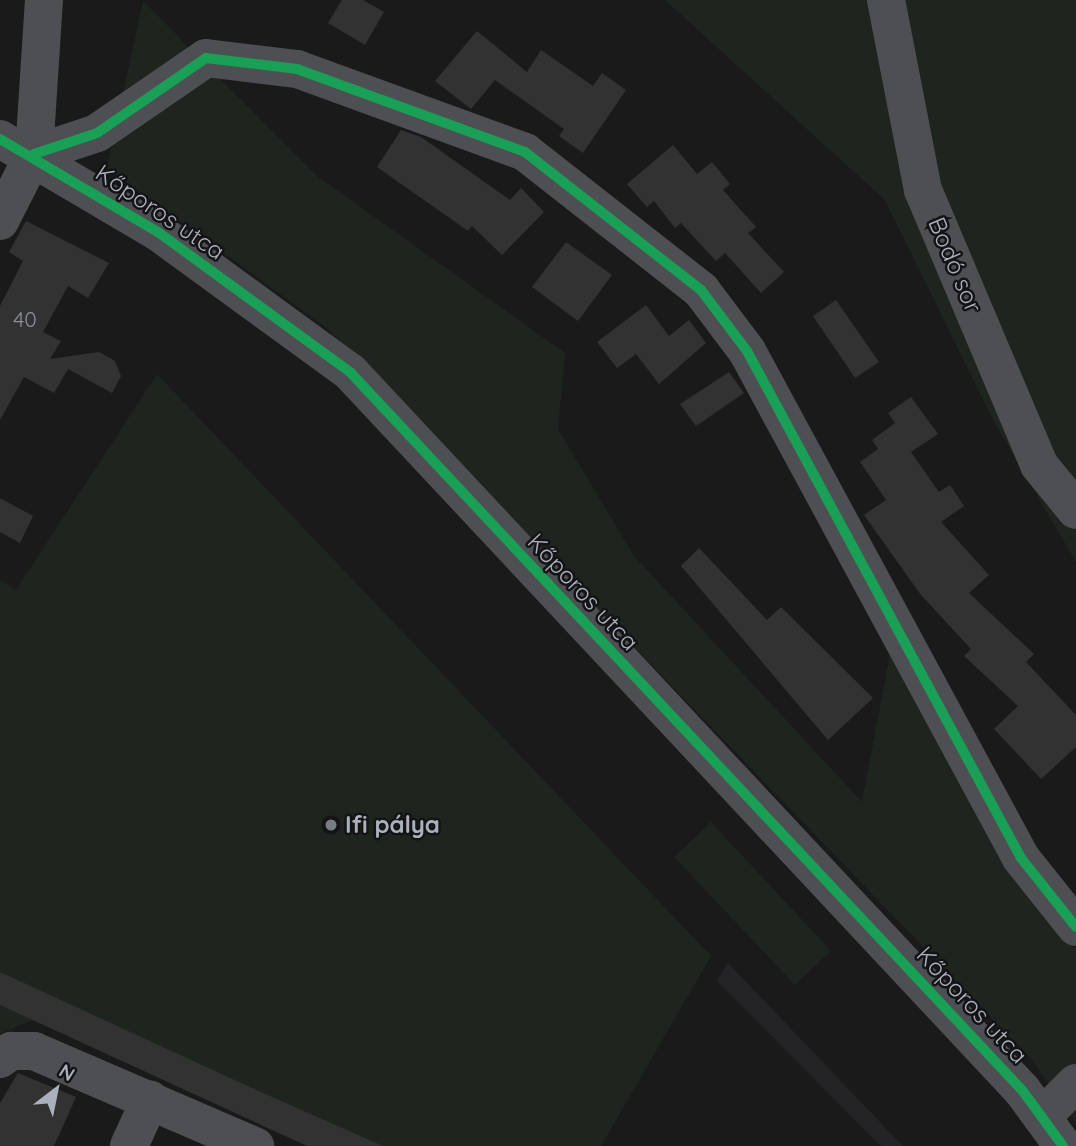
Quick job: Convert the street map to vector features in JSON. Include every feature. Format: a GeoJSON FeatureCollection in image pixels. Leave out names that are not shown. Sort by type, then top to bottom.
{"type":"FeatureCollection","features":[{"type":"Feature","properties":{"kind":"street"},"geometry":{"type":"LineString","coordinates":[[0,221],[44,0]]}},
{"type":"Feature","properties":{"kind":"street","name":"Bodó sor"},"geometry":{"type":"LineString","coordinates":[[886,0],[923,190],[1039,465],[1076,510]]}},
{"type":"Feature","properties":{"kind":"street","name":"Kőporos utca"},"geometry":{"type":"LineString","coordinates":[[17,146],[97,133],[206,58],[297,69],[525,152],[701,290],[747,351],[1021,858],[1076,927]]}},
{"type":"Feature","properties":{"kind":"street","name":"Kőporos utca"},"geometry":{"type":"LineString","coordinates":[[17,146],[158,232],[350,372],[1053,1131],[1076,1083]]}},
{"type":"Feature","properties":{"kind":"street"},"geometry":{"type":"LineString","coordinates":[[6,1055],[34,1051],[255,1146]]}},
{"type":"Feature","properties":{"kind":"street"},"geometry":{"type":"LineString","coordinates":[[129,1146],[150,1100]]}},
{"type":"Feature","properties":{"kind":"shaded area"},"geometry":{"type":"Polygon","coordinates":[[[665,0],[1076,0],[1076,562],[993,420],[885,200],[665,0]]]}},
{"type":"Feature","properties":{"kind":"shaded area"},"geometry":{"type":"Polygon","coordinates":[[[143,1],[317,176],[565,353],[558,429],[634,556],[862,802],[892,643],[1052,918],[1076,949],[1076,1124],[1032,1060],[328,329],[107,168],[143,1]]]}},
{"type":"Feature","properties":{"kind":"shaded area"},"geometry":{"type":"Polygon","coordinates":[[[157,374],[711,956],[601,1146],[347,1146],[40,1017],[0,1034],[0,580],[16,590],[157,374]]]}},
{"type":"Feature","properties":{"kind":"shaded area"},"geometry":{"type":"Polygon","coordinates":[[[711,822],[831,951],[795,985],[674,857],[711,822]]]}},
{"type":"Feature","properties":{"kind":"shaded area"},"geometry":{"type":"Polygon","coordinates":[[[728,963],[903,1146],[881,1146],[717,981],[728,963]]]}},
{"type":"Feature","properties":{"kind":"building"},"geometry":{"type":"Polygon","coordinates":[[[342,0],[363,0],[384,12],[365,45],[328,23],[342,0]]]}},
{"type":"Feature","properties":{"kind":"building"},"geometry":{"type":"Polygon","coordinates":[[[477,31],[527,72],[541,50],[593,86],[602,73],[626,90],[583,153],[559,136],[564,129],[495,80],[471,109],[435,81],[477,31]]]}},
{"type":"Feature","properties":{"kind":"building"},"geometry":{"type":"Polygon","coordinates":[[[401,130],[421,137],[510,200],[521,188],[544,212],[502,255],[472,226],[468,231],[377,167],[401,130]]]}},
{"type":"Feature","properties":{"kind":"building"},"geometry":{"type":"Polygon","coordinates":[[[673,145],[697,174],[712,162],[730,184],[723,190],[756,227],[748,233],[784,272],[761,293],[725,253],[716,261],[681,223],[675,228],[654,201],[647,207],[627,184],[673,145]]]}},
{"type":"Feature","properties":{"kind":"building"},"geometry":{"type":"Polygon","coordinates":[[[26,221],[109,263],[88,298],[68,286],[43,332],[61,341],[50,359],[99,352],[115,361],[121,376],[112,393],[68,369],[54,393],[24,377],[0,420],[0,306],[23,261],[9,252],[26,221]]]}},
{"type":"Feature","properties":{"kind":"building"},"geometry":{"type":"Polygon","coordinates":[[[566,242],[612,275],[578,321],[532,287],[566,242]]]}},
{"type":"Feature","properties":{"kind":"building"},"geometry":{"type":"Polygon","coordinates":[[[836,300],[879,362],[855,378],[813,316],[836,300]]]}},
{"type":"Feature","properties":{"kind":"building"},"geometry":{"type":"Polygon","coordinates":[[[646,305],[669,336],[689,320],[706,343],[659,384],[636,354],[617,368],[597,342],[646,305]]]}},
{"type":"Feature","properties":{"kind":"building"},"geometry":{"type":"Polygon","coordinates":[[[729,372],[744,393],[696,426],[680,404],[729,372]]]}},
{"type":"Feature","properties":{"kind":"building"},"geometry":{"type":"Polygon","coordinates":[[[911,397],[938,434],[911,452],[939,492],[950,485],[964,506],[941,522],[989,575],[969,593],[1034,654],[1026,662],[1076,715],[1076,747],[1041,779],[994,729],[1018,706],[964,656],[971,649],[921,595],[864,515],[886,500],[860,462],[878,449],[872,440],[895,423],[888,413],[911,397]]]}},
{"type":"Feature","properties":{"kind":"building"},"geometry":{"type":"Polygon","coordinates":[[[0,498],[33,516],[20,543],[0,532],[0,498]]]}},
{"type":"Feature","properties":{"kind":"building"},"geometry":{"type":"Polygon","coordinates":[[[699,548],[767,620],[781,607],[873,698],[828,740],[681,566],[699,548]]]}},
{"type":"Feature","properties":{"kind":"building"},"geometry":{"type":"Polygon","coordinates":[[[0,972],[383,1146],[307,1146],[0,1005],[0,972]]]}},
{"type":"Feature","properties":{"kind":"building"},"geometry":{"type":"Polygon","coordinates":[[[18,1073],[76,1097],[54,1146],[0,1146],[0,1103],[18,1073]]]}},
{"type":"Feature","properties":{"kind":"cycle path"},"geometry":{"type":"LineString","coordinates":[[34,154],[97,133],[206,58],[297,69],[525,152],[701,290],[747,351],[1021,858],[1076,927]]}},
{"type":"Feature","properties":{"kind":"cycle path"},"geometry":{"type":"LineString","coordinates":[[0,139],[158,232],[350,372],[1022,1090],[1063,1146]]}},
{"type":"Feature","properties":{"kind":"place","name":"Ifi pálya"},"geometry":{"type":"Point","coordinates":[331,825]}}]}
